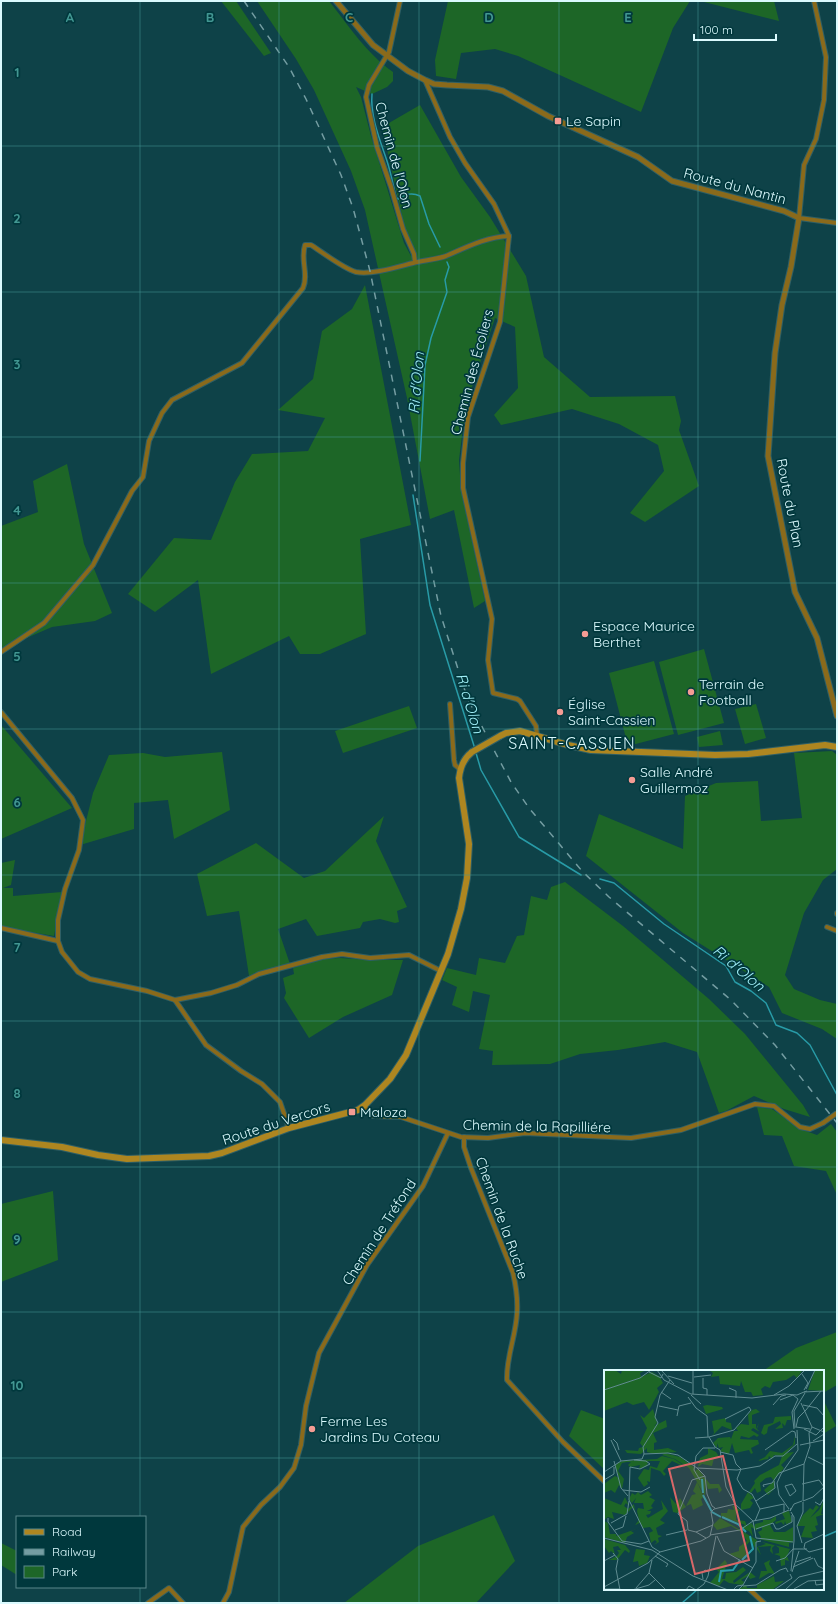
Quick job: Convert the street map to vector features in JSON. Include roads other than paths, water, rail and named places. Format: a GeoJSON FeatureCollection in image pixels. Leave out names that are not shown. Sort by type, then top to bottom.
{"type":"FeatureCollection","features":[{"type":"Feature","properties":{"kind":"main road"},"geometry":{"type":"LineString","coordinates":[[460,769],[464,761],[472,752],[500,736],[520,732],[579,748],[653,753],[715,755],[748,754],[825,745],[837,747]]}},
{"type":"Feature","properties":{"kind":"main road","name":"Route du Vercors"},"geometry":{"type":"LineString","coordinates":[[1,1140],[62,1146],[86,1153],[109,1157],[165,1158],[209,1156],[222,1153],[289,1128],[354,1112],[364,1106],[390,1079],[410,1050],[458,924],[467,878],[468,844],[459,778],[460,769]]}},
{"type":"Feature","properties":{"kind":"street","name":"Route du Nantin"},"geometry":{"type":"LineString","coordinates":[[336,1],[373,45],[425,80],[434,84],[488,87],[503,91],[548,116],[638,157],[672,181],[784,211],[799,218]]}},
{"type":"Feature","properties":{"kind":"street","name":"Chemin de l'Olon"},"geometry":{"type":"LineString","coordinates":[[400,1],[387,55],[369,85],[366,97],[377,147],[391,187],[403,229],[414,254],[415,262]]}},
{"type":"Feature","properties":{"kind":"street"},"geometry":{"type":"LineString","coordinates":[[814,1],[826,57],[824,100],[816,139],[804,165],[799,218],[837,223]]}},
{"type":"Feature","properties":{"kind":"street"},"geometry":{"type":"LineString","coordinates":[[1,652],[44,623],[93,565],[132,491],[143,477],[149,441],[162,413],[172,400],[242,363],[303,288],[306,281],[303,252],[305,245],[311,246],[355,272],[389,269],[415,262],[444,257],[485,239],[496,236],[509,236],[494,204],[465,164],[450,138],[425,80]]}},
{"type":"Feature","properties":{"kind":"street","name":"Route du Plan"},"geometry":{"type":"LineString","coordinates":[[799,218],[792,261],[782,305],[775,353],[768,456],[795,592],[818,638],[837,716]]}},
{"type":"Feature","properties":{"kind":"street","name":"Chemin des Écoliers"},"geometry":{"type":"LineString","coordinates":[[509,236],[500,322],[468,417],[463,455],[463,488],[492,619],[488,660],[493,693],[520,701],[536,726],[537,736]]}},
{"type":"Feature","properties":{"kind":"street"},"geometry":{"type":"LineString","coordinates":[[450,704],[454,760],[455,765],[460,769]]}},
{"type":"Feature","properties":{"kind":"street"},"geometry":{"type":"LineString","coordinates":[[1,712],[72,798],[83,820],[80,850],[65,889],[58,920],[58,941],[62,952],[78,972],[90,979],[147,991],[175,1000],[211,993],[237,985],[259,974],[322,956],[342,954],[370,958],[409,955],[441,971]]}},
{"type":"Feature","properties":{"kind":"street"},"geometry":{"type":"LineString","coordinates":[[1,928],[58,941]]}},
{"type":"Feature","properties":{"kind":"street"},"geometry":{"type":"LineString","coordinates":[[827,928],[837,931]]}},
{"type":"Feature","properties":{"kind":"street"},"geometry":{"type":"LineString","coordinates":[[175,1000],[206,1045],[241,1071],[262,1084],[280,1102],[289,1128]]}},
{"type":"Feature","properties":{"kind":"street","name":"Chemin de la Rapilliére"},"geometry":{"type":"LineString","coordinates":[[364,1106],[373,1116],[401,1117],[464,1137],[488,1138],[524,1134],[631,1138],[681,1130],[755,1104],[774,1106],[800,1127],[810,1129],[824,1123],[837,1113]]}},
{"type":"Feature","properties":{"kind":"street","name":"Chemin de Tréfond"},"geometry":{"type":"LineString","coordinates":[[224,1603],[229,1592],[243,1527],[261,1505],[280,1487],[294,1468],[301,1445],[306,1406],[319,1353],[368,1265],[423,1186],[448,1133]]}},
{"type":"Feature","properties":{"kind":"street","name":"Chemin de la Ruche"},"geometry":{"type":"LineString","coordinates":[[464,1137],[464,1147],[471,1168],[513,1273],[517,1291],[517,1314],[506,1369],[507,1380],[562,1442],[604,1481]]}},
{"type":"Feature","properties":{"kind":"street"},"geometry":{"type":"LineString","coordinates":[[148,1603],[169,1588],[183,1603]]}},
{"type":"Feature","properties":{"kind":"street"},"geometry":{"type":"LineString","coordinates":[[750,1590],[764,1603]]}},
{"type":"Feature","properties":{"kind":"waterway","name":"Ri d'Olon"},"geometry":{"type":"LineString","coordinates":[[372,94],[374,119],[396,197],[398,199],[412,194],[420,196],[429,224],[440,247]]}},
{"type":"Feature","properties":{"kind":"waterway","name":"Ri d'Olon"},"geometry":{"type":"LineString","coordinates":[[420,461],[425,365],[431,338],[447,292],[445,280],[449,267],[447,262]]}},
{"type":"Feature","properties":{"kind":"waterway","name":"Ri d'Olon"},"geometry":{"type":"LineString","coordinates":[[413,495],[430,605],[475,749]]}},
{"type":"Feature","properties":{"kind":"waterway","name":"Ri d'Olon"},"geometry":{"type":"LineString","coordinates":[[476,753],[481,770],[519,837],[581,875]]}},
{"type":"Feature","properties":{"kind":"waterway","name":"Ri d'Olon"},"geometry":{"type":"LineString","coordinates":[[600,879],[614,883],[664,924],[726,966],[735,982],[751,991],[766,1003],[776,1025],[797,1033],[810,1045],[837,1095]]}},
{"type":"Feature","properties":{"kind":"waterway","name":"Ri d'Olon"},"geometry":{"type":"LineString","coordinates":[[824,1537],[837,1531]]}},
{"type":"Feature","properties":{"kind":"waterway","name":"Ri d'Olon"},"geometry":{"type":"LineString","coordinates":[[682,1603],[697,1590]]}},
{"type":"Feature","properties":{"kind":"railway"},"geometry":{"type":"LineString","coordinates":[[244,1],[289,67],[306,99],[341,175],[353,208],[370,271],[441,616],[467,697],[495,752],[511,782],[529,808],[582,871],[609,897],[731,1000],[775,1045],[837,1123]]}},
{"type":"Feature","properties":{"kind":"place","name":"Le Sapin"},"geometry":{"type":"Point","coordinates":[558,121]}},
{"type":"Feature","properties":{"kind":"place","name":"Espace Maurice Berthet"},"geometry":{"type":"Point","coordinates":[585,634]}},
{"type":"Feature","properties":{"kind":"place","name":"Terrain de Football"},"geometry":{"type":"Point","coordinates":[691,692]}},
{"type":"Feature","properties":{"kind":"place","name":"Église Saint-Cassien"},"geometry":{"type":"Point","coordinates":[560,712]}},
{"type":"Feature","properties":{"kind":"place","name":"Salle André Guillermoz"},"geometry":{"type":"Point","coordinates":[632,780]}},
{"type":"Feature","properties":{"kind":"place","name":"Maloza"},"geometry":{"type":"Point","coordinates":[352,1112]}},
{"type":"Feature","properties":{"kind":"place","name":"Ferme Les Jardins Du Coteau"},"geometry":{"type":"Point","coordinates":[312,1429]}},
{"type":"Feature","properties":{"kind":"district","name":"SAINT-CASSIEN"},"geometry":{"type":"Point","coordinates":[572,743]}}]}
